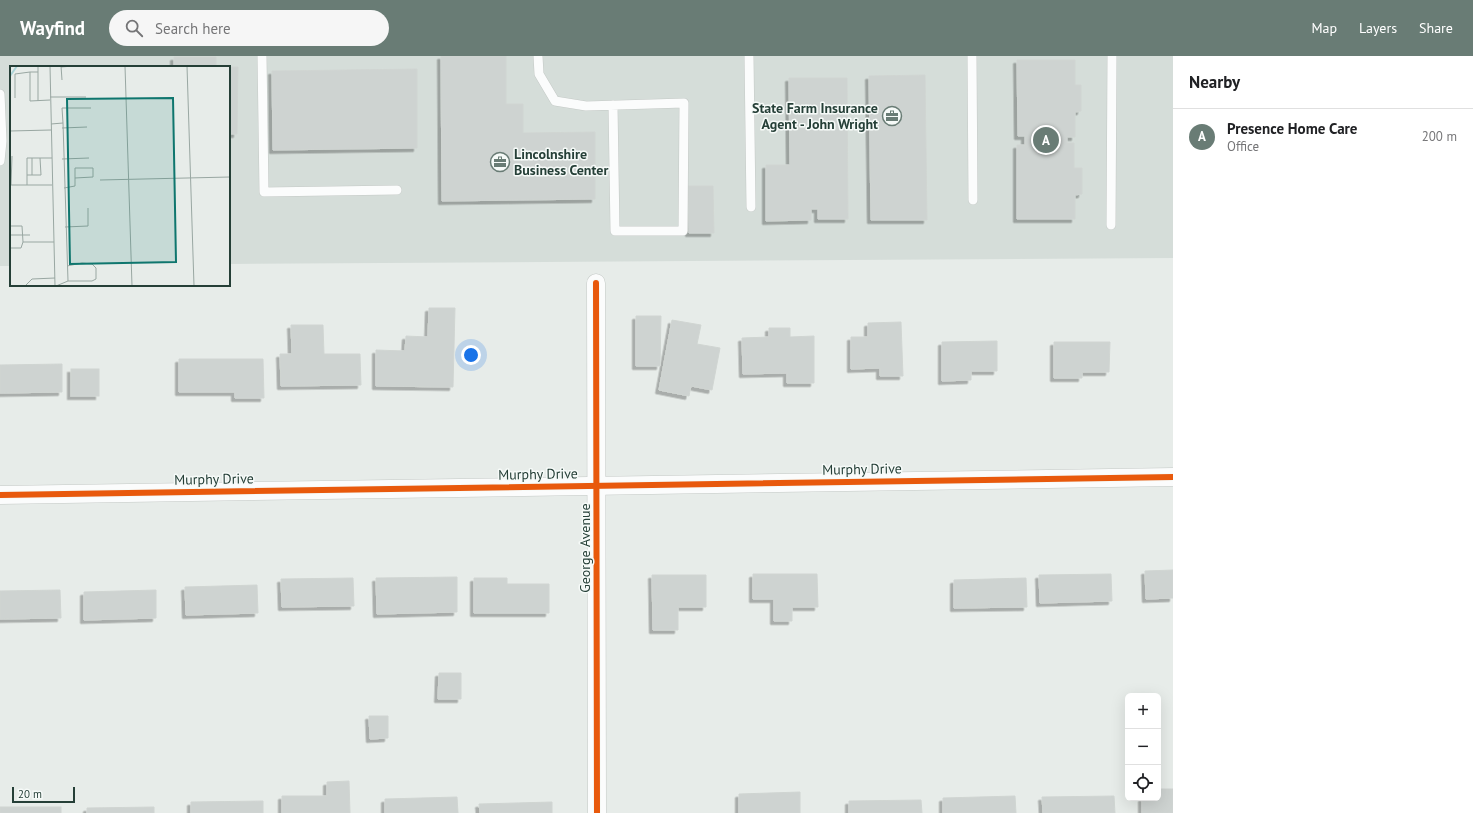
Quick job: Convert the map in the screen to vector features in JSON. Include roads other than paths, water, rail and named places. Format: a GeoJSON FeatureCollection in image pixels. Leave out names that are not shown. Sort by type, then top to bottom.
{"type":"FeatureCollection","features":[{"type":"Feature","properties":{"kind":"street","name":"George Avenue"},"geometry":{"type":"LineString","coordinates":[[596,282],[598,813]]}},
{"type":"Feature","properties":{"kind":"street","name":"Murphy Drive"},"geometry":{"type":"LineString","coordinates":[[0,495],[1173,477]]}},
{"type":"Feature","properties":{"kind":"lane"},"geometry":{"type":"LineString","coordinates":[[262,56],[264,192],[398,190]]}},
{"type":"Feature","properties":{"kind":"lane"},"geometry":{"type":"LineString","coordinates":[[538,56],[538,74],[555,101],[586,106],[613,105],[684,103],[683,231],[615,231],[613,105]]}},
{"type":"Feature","properties":{"kind":"lane"},"geometry":{"type":"LineString","coordinates":[[749,56],[751,207]]}},
{"type":"Feature","properties":{"kind":"lane"},"geometry":{"type":"LineString","coordinates":[[972,56],[973,200]]}},
{"type":"Feature","properties":{"kind":"lane"},"geometry":{"type":"LineString","coordinates":[[1111,225],[1112,56]]}},
{"type":"Feature","properties":{"kind":"lane"},"geometry":{"type":"LineString","coordinates":[[0,94],[2,141],[0,161]]}},
{"type":"Feature","properties":{"kind":"place","name":"State Farm Insurance Agent - John Wright"},"geometry":{"type":"Point","coordinates":[892,116]}},
{"type":"Feature","properties":{"kind":"place","name":"Presence Home Care"},"geometry":{"type":"Point","coordinates":[1046,140]}},
{"type":"Feature","properties":{"kind":"place","name":"Lincolnshire Business Center"},"geometry":{"type":"Point","coordinates":[500,162]}}]}
